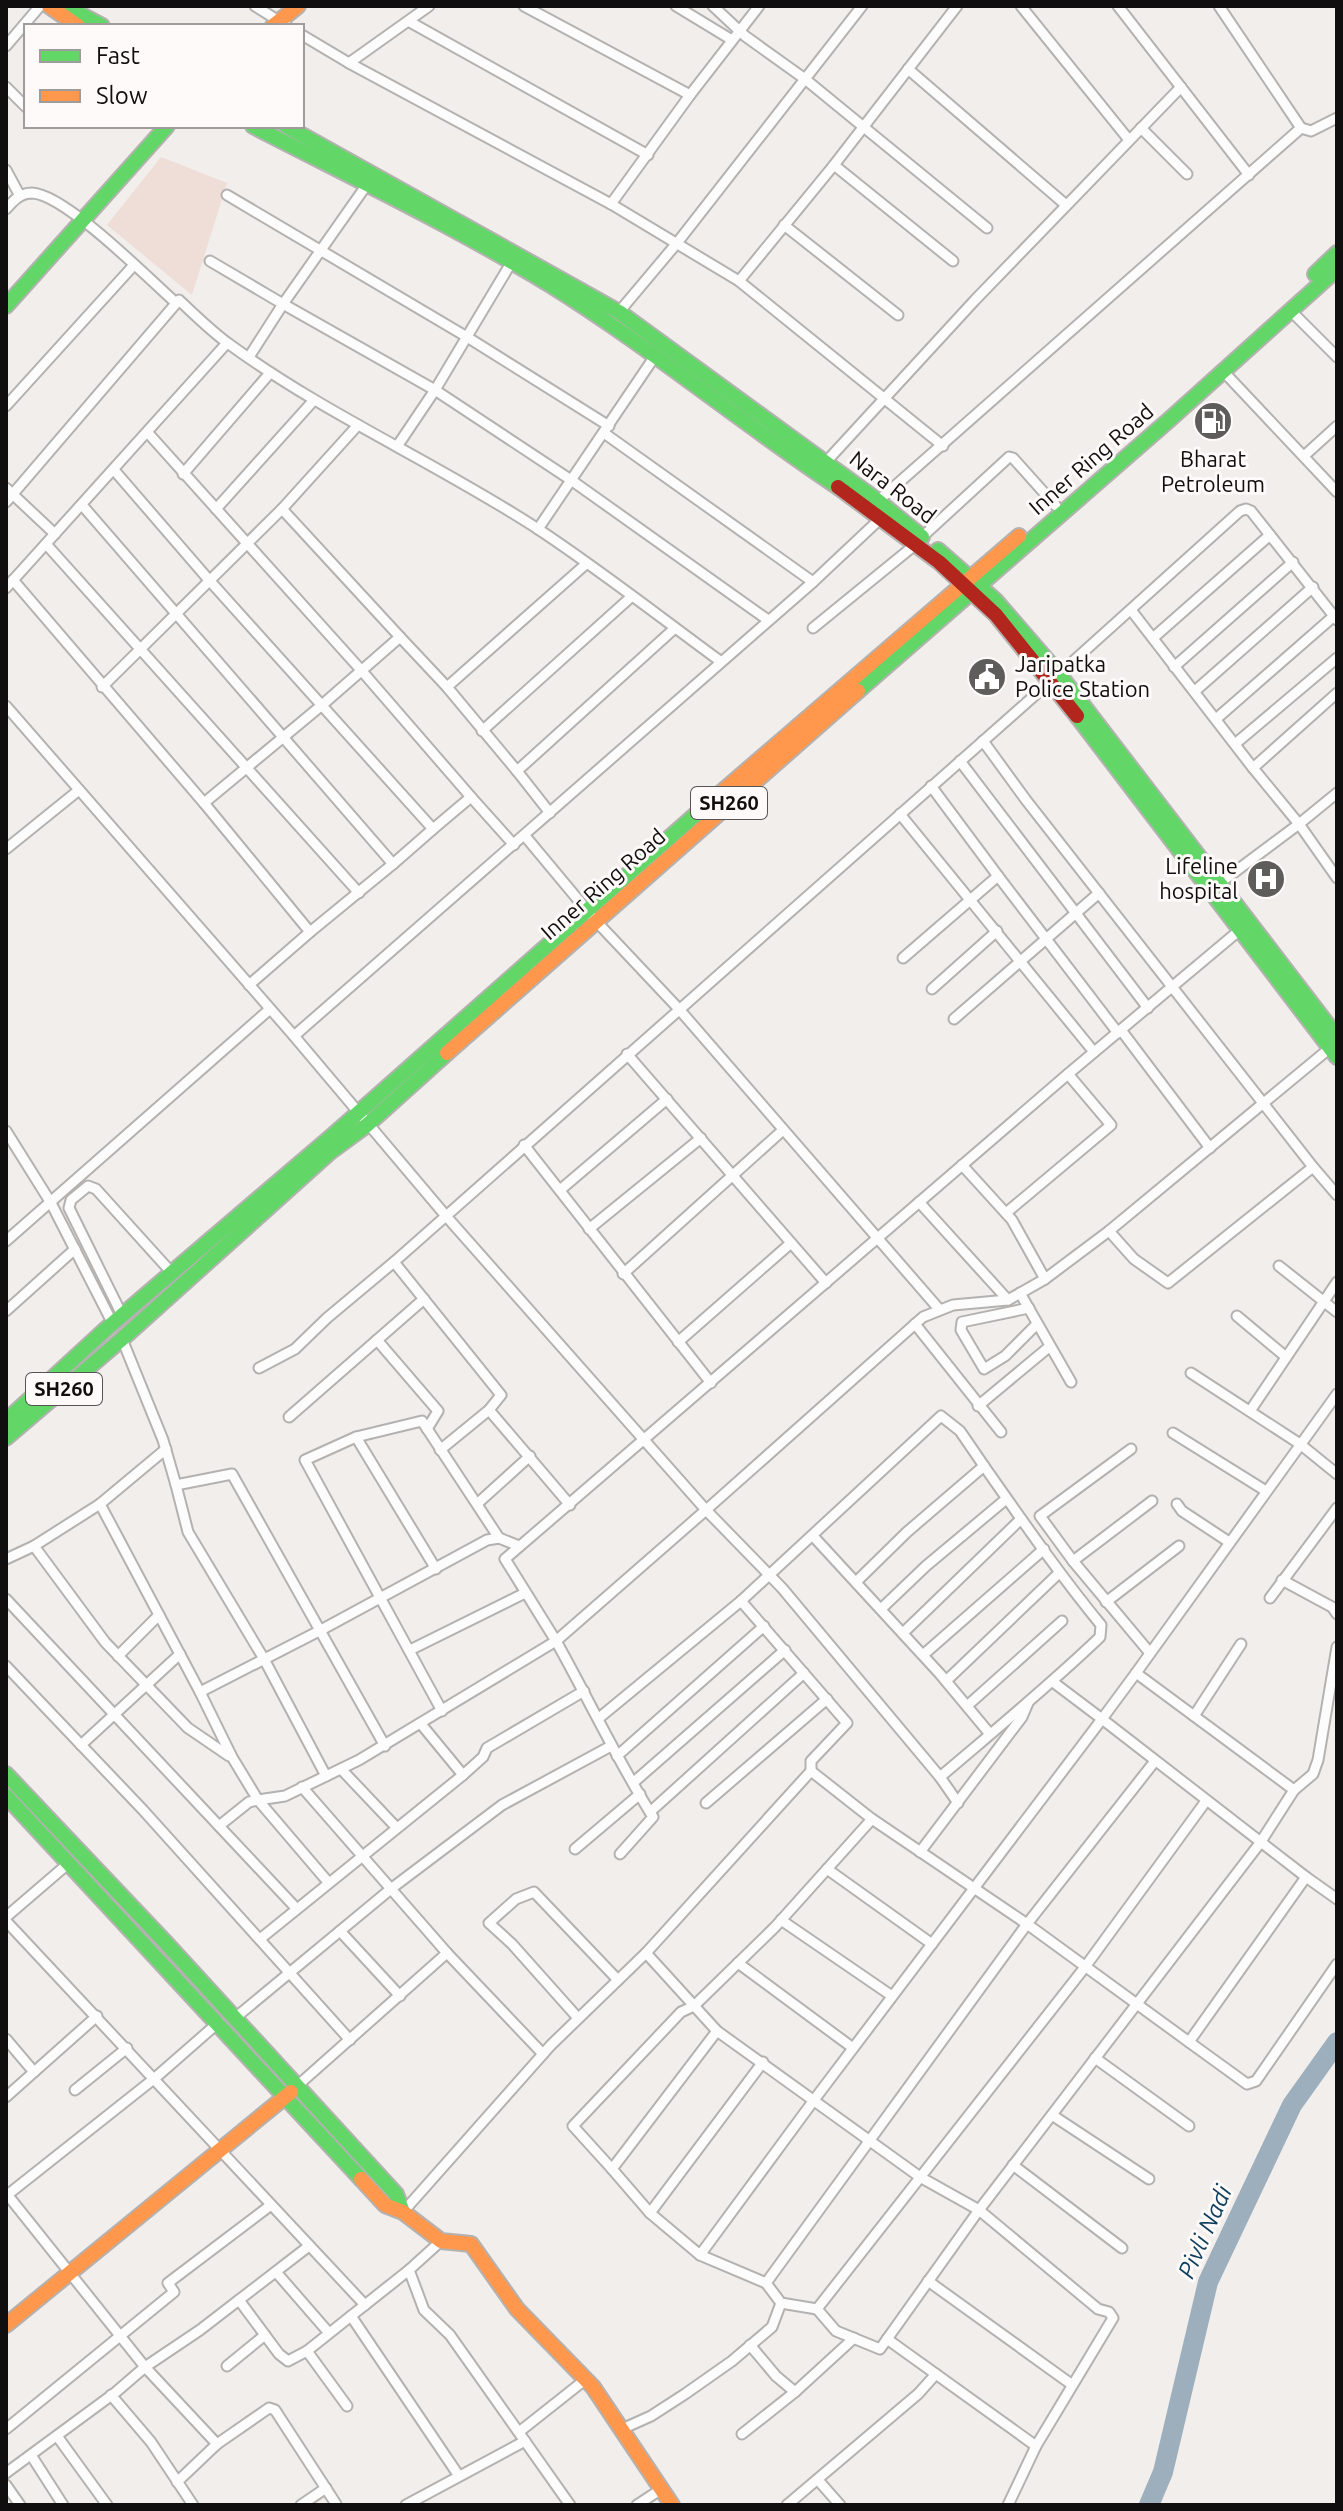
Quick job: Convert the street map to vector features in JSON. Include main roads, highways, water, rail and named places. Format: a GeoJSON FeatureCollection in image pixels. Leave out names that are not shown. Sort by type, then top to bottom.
{"type":"FeatureCollection","features":[{"type":"Feature","properties":{"kind":"main road"},"geometry":{"type":"LineString","coordinates":[[49,6],[75,24]]}},
{"type":"Feature","properties":{"kind":"main road"},"geometry":{"type":"LineString","coordinates":[[65,6],[98,24]]}},
{"type":"Feature","properties":{"kind":"main road"},"geometry":{"type":"LineString","coordinates":[[279,24],[298,6]]}},
{"type":"Feature","properties":{"kind":"main road"},"geometry":{"type":"LineString","coordinates":[[6,306],[165,128]]}},
{"type":"Feature","properties":{"kind":"main road"},"geometry":{"type":"LineString","coordinates":[[257,128],[370,179]]}},
{"type":"Feature","properties":{"kind":"main road","name":"Nara Road"},"geometry":{"type":"LineString","coordinates":[[289,128],[547,283],[655,356],[777,447],[881,518],[919,540]]}},
{"type":"Feature","properties":{"kind":"main road","name":"Nara Road"},"geometry":{"type":"LineString","coordinates":[[370,179],[619,312],[878,501],[971,585],[1055,678],[1220,883],[1245,926]]}},
{"type":"Feature","properties":{"kind":"main road","name":"Inner Ring Road"},"geometry":{"type":"LineString","coordinates":[[971,585],[1337,253]]}},
{"type":"Feature","properties":{"kind":"main road","name":"Inner Ring Road"},"geometry":{"type":"LineString","coordinates":[[6,1421],[172,1273],[362,1119],[795,727],[971,585],[1223,371],[1337,269]]}},
{"type":"Feature","properties":{"kind":"main road","name":"Nara Road"},"geometry":{"type":"LineString","coordinates":[[1055,678],[1335,1048]]}},
{"type":"Feature","properties":{"kind":"main road","name":"Inner Ring Road"},"geometry":{"type":"LineString","coordinates":[[6,1438],[122,1339],[330,1152],[362,1119]]}},
{"type":"Feature","properties":{"kind":"main road"},"geometry":{"type":"LineString","coordinates":[[6,1774],[219,2022],[291,2092]]}},
{"type":"Feature","properties":{"kind":"main road"},"geometry":{"type":"LineString","coordinates":[[6,1796],[75,1857],[235,2018],[291,2092],[385,2205],[403,2212],[441,2241],[471,2244],[517,2309],[586,2379],[672,2505]]}},
{"type":"Feature","properties":{"kind":"main road"},"geometry":{"type":"LineString","coordinates":[[6,2325],[291,2092]]}},
{"type":"Feature","properties":{"kind":"waterway","name":"Pivli Nadi"},"geometry":{"type":"LineString","coordinates":[[1149,2505],[1163,2472],[1208,2282],[1292,2105],[1337,2042]]}},
{"type":"Feature","properties":{"kind":"place","name":"Bharat Petroleum"},"geometry":{"type":"Point","coordinates":[1213,421]}},
{"type":"Feature","properties":{"kind":"place","name":"Jaripatka Police Station"},"geometry":{"type":"Point","coordinates":[987,677]}},
{"type":"Feature","properties":{"kind":"place","name":"Lifeline hospital"},"geometry":{"type":"Point","coordinates":[1266,879]}}]}
